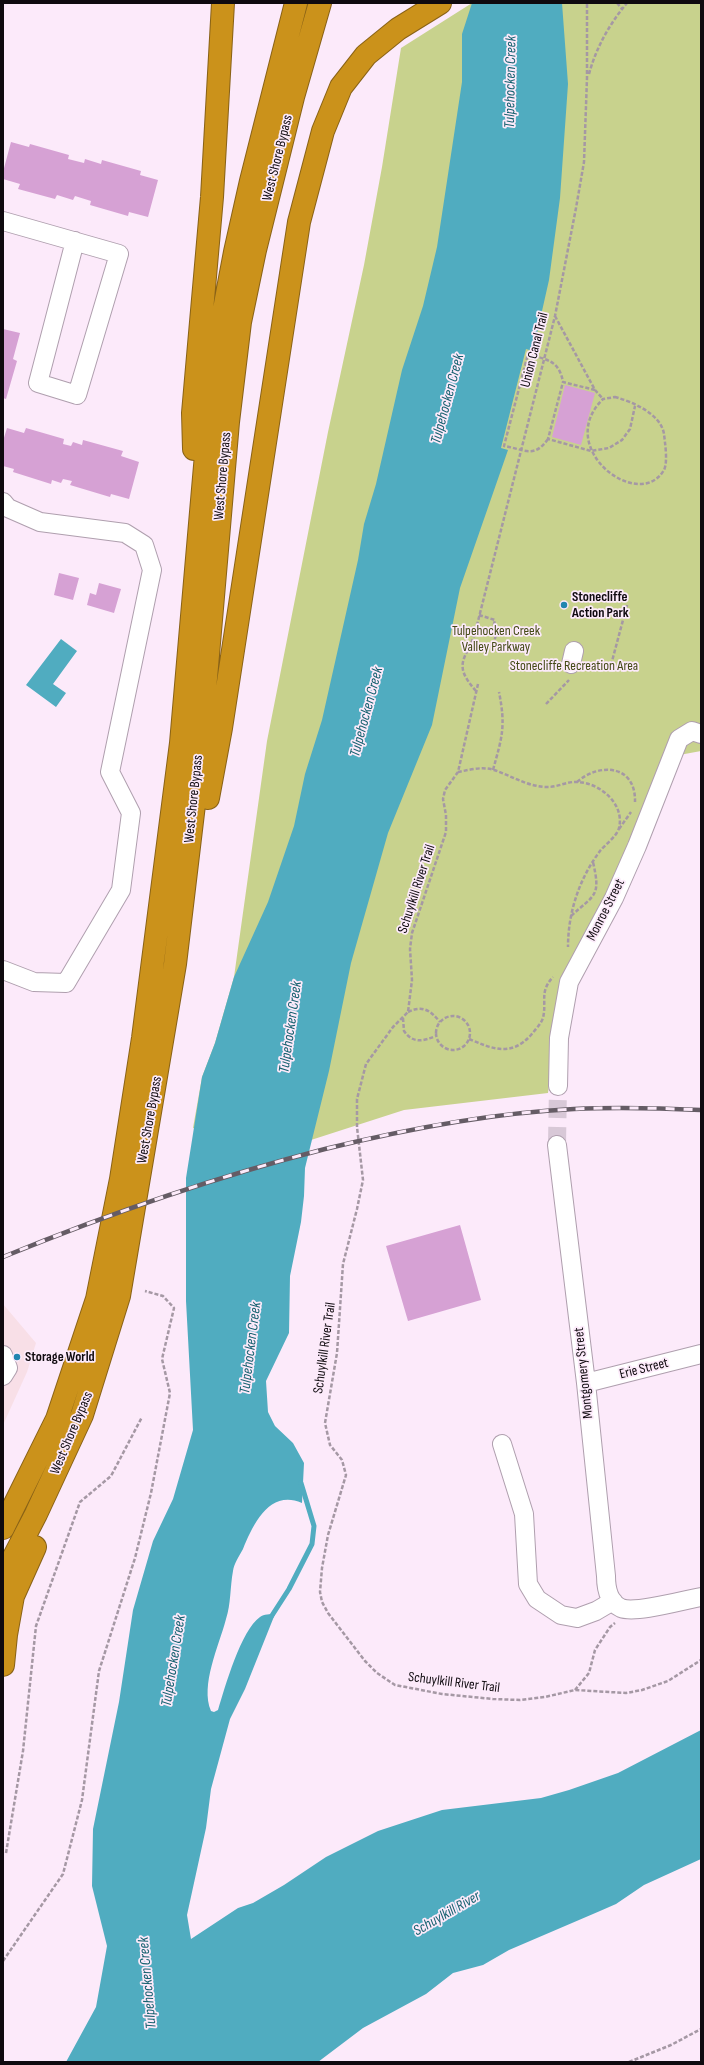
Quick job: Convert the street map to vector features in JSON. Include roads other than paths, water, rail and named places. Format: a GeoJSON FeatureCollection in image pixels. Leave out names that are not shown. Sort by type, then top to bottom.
{"type":"FeatureCollection","features":[{"type":"Feature","properties":{"kind":"highway"},"geometry":{"type":"LineString","coordinates":[[198,549],[193,413],[211,204],[223,3]]}},
{"type":"Feature","properties":{"kind":"highway","name":"West Shore Bypass"},"geometry":{"type":"LineString","coordinates":[[3,1528],[57,1419],[97,1299],[121,1178],[143,1038],[181,742],[214,362],[235,252],[251,181],[296,3]]}},
{"type":"Feature","properties":{"kind":"highway","name":"West Shore Bypass"},"geometry":{"type":"LineString","coordinates":[[3,1578],[36,1514],[82,1414],[116,1307],[148,1129],[175,964],[198,771],[228,422],[240,322],[254,250],[320,3]]}},
{"type":"Feature","properties":{"kind":"highway"},"geometry":{"type":"LineString","coordinates":[[148,1129],[221,728],[299,222],[324,131],[341,87],[366,56],[398,29],[440,3]]}},
{"type":"Feature","properties":{"kind":"highway"},"geometry":{"type":"LineString","coordinates":[[3,1665],[6,1635],[13,1596],[28,1559],[93,1424],[116,1307]]}},
{"type":"Feature","properties":{"kind":"highway"},"geometry":{"type":"LineString","coordinates":[[3,1501],[75,1365]]}},
{"type":"Feature","properties":{"kind":"street"},"geometry":{"type":"LineString","coordinates":[[3,221],[75,241],[119,254],[77,395],[38,383],[75,241]]}},
{"type":"Feature","properties":{"kind":"street"},"geometry":{"type":"LineString","coordinates":[[3,502],[8,508],[40,522],[78,529],[125,533],[144,546],[152,570],[110,772],[131,813],[121,890],[66,983],[34,982],[3,970]]}},
{"type":"Feature","properties":{"kind":"street","name":"Monroe Street"},"geometry":{"type":"LineString","coordinates":[[558,1086],[559,1038],[569,982],[614,898],[637,846],[679,739],[692,731],[701,734]]}},
{"type":"Feature","properties":{"kind":"street","name":"Montgomery Street"},"geometry":{"type":"LineString","coordinates":[[557,1145],[586,1383],[606,1576],[606,1590],[613,1601]]}},
{"type":"Feature","properties":{"kind":"street","name":"Erie Street"},"geometry":{"type":"LineString","coordinates":[[586,1383],[701,1354]]}},
{"type":"Feature","properties":{"kind":"street"},"geometry":{"type":"LineString","coordinates":[[3,1356],[8,1368],[3,1376]]}},
{"type":"Feature","properties":{"kind":"street"},"geometry":{"type":"LineString","coordinates":[[502,1444],[524,1514],[528,1584],[537,1599],[560,1615],[577,1618],[596,1611],[613,1601],[620,1608],[636,1610],[701,1597]]}},
{"type":"Feature","properties":{"kind":"water"},"geometry":{"type":"Polygon","coordinates":[[[472,3],[562,3],[568,84],[560,198],[549,280],[533,351],[526,349],[501,448],[508,450],[460,588],[432,725],[388,833],[351,963],[329,1071],[305,1168],[301,1222],[290,1276],[289,1333],[266,1381],[268,1412],[275,1426],[293,1443],[304,1463],[302,1503],[290,1500],[280,1501],[271,1505],[257,1520],[234,1568],[228,1613],[215,1653],[209,1678],[208,1701],[211,1711],[214,1712],[218,1710],[234,1660],[246,1634],[260,1617],[275,1614],[245,1689],[230,1719],[211,1789],[206,1828],[187,1915],[191,1939],[238,1908],[253,1903],[284,1885],[326,1857],[378,1831],[442,1810],[541,1798],[569,1790],[618,1773],[701,1730],[701,1859],[644,1885],[616,1904],[509,1950],[483,1965],[453,1973],[426,1994],[363,2028],[318,2062],[66,2062],[96,2007],[107,1946],[92,1886],[93,1829],[119,1702],[133,1610],[153,1541],[173,1499],[193,1430],[186,1301],[186,1178],[202,1077],[215,1043],[234,977],[268,902],[294,826],[305,774],[322,720],[358,560],[364,524],[376,484],[402,370],[423,306],[437,247],[462,82],[462,34],[472,3]]]}},
{"type":"Feature","properties":{"kind":"water"},"geometry":{"type":"Polygon","coordinates":[[[61,639],[77,651],[53,684],[66,693],[56,707],[26,685],[61,639]]]}},
{"type":"Feature","properties":{"kind":"waterway"},"geometry":{"type":"LineString","coordinates":[[271,1617],[289,1589],[312,1544],[314,1526],[301,1483]]}},
{"type":"Feature","properties":{"kind":"tunnel"},"geometry":{"type":"LineString","coordinates":[[557,1145],[558,1086]]}},
{"type":"Feature","properties":{"kind":"railway"},"geometry":{"type":"LineString","coordinates":[[3,1257],[122,1211],[202,1184],[325,1149],[387,1135],[480,1118],[543,1111],[622,1108],[701,1110]]}},
{"type":"Feature","properties":{"kind":"place","name":"Stonecliffe Action Park"},"geometry":{"type":"Point","coordinates":[564,605]}},
{"type":"Feature","properties":{"kind":"place","name":"Storage World"},"geometry":{"type":"Point","coordinates":[17,1357]}},
{"type":"Feature","properties":{"kind":"water label","name":"Tulpehocken Creek"},"geometry":{"type":"Point","coordinates":[511,82]}},
{"type":"Feature","properties":{"kind":"water label","name":"Tulpehocken Creek"},"geometry":{"type":"Point","coordinates":[448,399]}},
{"type":"Feature","properties":{"kind":"water label","name":"Tulpehocken Creek"},"geometry":{"type":"Point","coordinates":[367,712]}},
{"type":"Feature","properties":{"kind":"water label","name":"Tulpehocken Creek"},"geometry":{"type":"Point","coordinates":[291,1027]}},
{"type":"Feature","properties":{"kind":"water label","name":"Tulpehocken Creek"},"geometry":{"type":"Point","coordinates":[251,1348]}},
{"type":"Feature","properties":{"kind":"water label","name":"Tulpehocken Creek"},"geometry":{"type":"Point","coordinates":[174,1661]}},
{"type":"Feature","properties":{"kind":"water label","name":"Schuylkill River"},"geometry":{"type":"Point","coordinates":[447,1914]}},
{"type":"Feature","properties":{"kind":"water label","name":"Tulpehocken Creek"},"geometry":{"type":"Point","coordinates":[148,1983]}},
{"type":"Feature","properties":{"kind":"park label","name":"Tulpehocken Creek Valley Parkway"},"geometry":{"type":"Point","coordinates":[496,640]}},
{"type":"Feature","properties":{"kind":"park label","name":"Stonecliffe Recreation Area"},"geometry":{"type":"Point","coordinates":[574,666]}}]}
